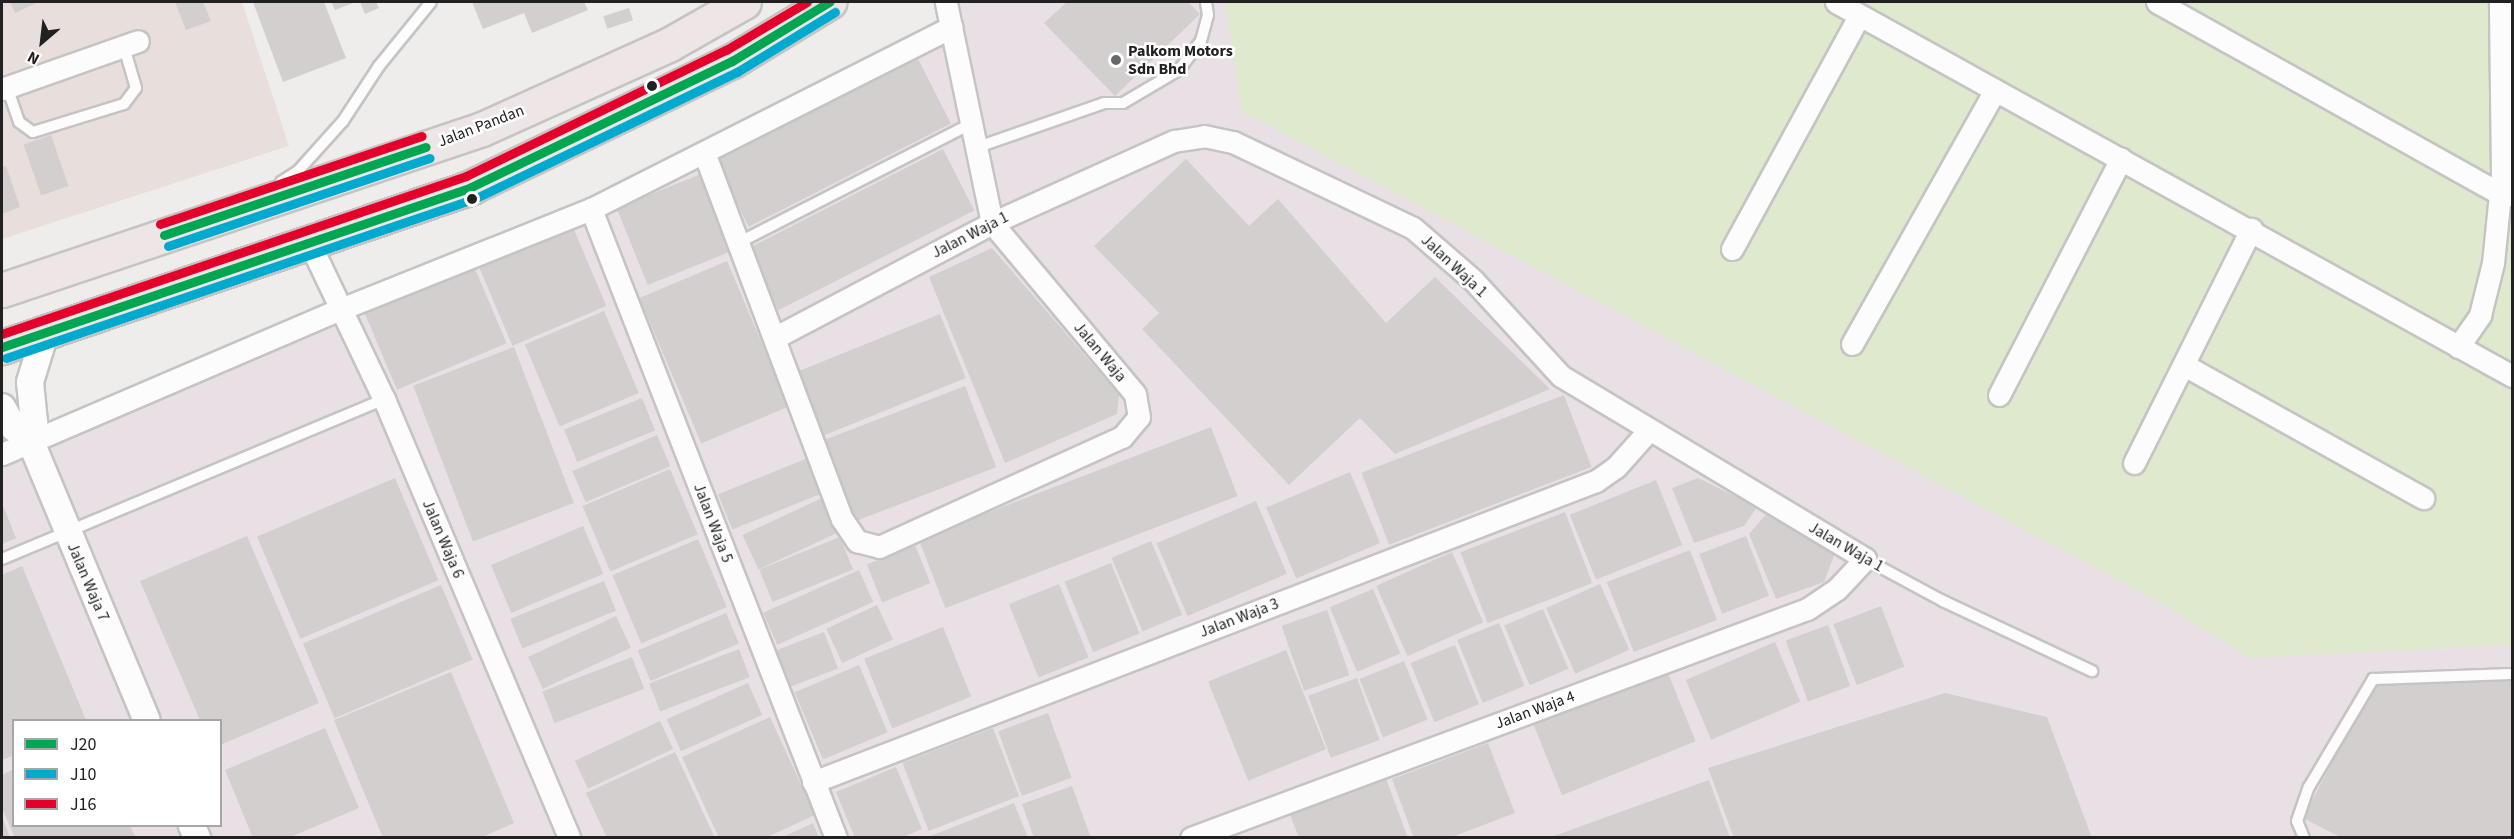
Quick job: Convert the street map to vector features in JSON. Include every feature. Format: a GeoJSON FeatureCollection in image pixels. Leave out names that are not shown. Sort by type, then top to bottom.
{"type":"FeatureCollection","features":[{"type":"Feature","properties":{"kind":"highway","name":"Jalan Pandan"},"geometry":{"type":"LineString","coordinates":[[2,290],[482,129],[670,44],[744,2]]}},
{"type":"Feature","properties":{"kind":"highway"},"geometry":{"type":"LineString","coordinates":[[2,346],[310,244],[471,187],[732,61],[829,2]]}},
{"type":"Feature","properties":{"kind":"street","name":"Jalan Waja"},"geometry":{"type":"LineString","coordinates":[[774,338],[842,519],[857,541],[879,547],[1122,437],[1139,417],[1135,393],[992,223],[974,148],[972,123],[946,2]]}},
{"type":"Feature","properties":{"kind":"street"},"geometry":{"type":"LineString","coordinates":[[1836,2],[2251,229],[2512,376]]}},
{"type":"Feature","properties":{"kind":"street"},"geometry":{"type":"LineString","coordinates":[[2157,2],[2506,194]]}},
{"type":"Feature","properties":{"kind":"street"},"geometry":{"type":"LineString","coordinates":[[2458,347],[2480,315],[2506,194],[2507,55],[2500,2]]}},
{"type":"Feature","properties":{"kind":"street"},"geometry":{"type":"LineString","coordinates":[[1732,249],[1859,16]]}},
{"type":"Feature","properties":{"kind":"street"},"geometry":{"type":"LineString","coordinates":[[2,454],[341,309],[591,209],[705,155],[952,27]]}},
{"type":"Feature","properties":{"kind":"street"},"geometry":{"type":"LineString","coordinates":[[4,88],[131,44]]}},
{"type":"Feature","properties":{"kind":"street"},"geometry":{"type":"LineString","coordinates":[[1852,344],[1995,90]]}},
{"type":"Feature","properties":{"kind":"street","name":"Jalan Waja 1"},"geometry":{"type":"LineString","coordinates":[[774,338],[992,223],[1174,141],[1204,136],[1233,142],[1413,228],[1473,280],[1562,376],[1865,559]]}},
{"type":"Feature","properties":{"kind":"street"},"geometry":{"type":"LineString","coordinates":[[705,155],[735,244],[774,338]]}},
{"type":"Feature","properties":{"kind":"street"},"geometry":{"type":"LineString","coordinates":[[1999,395],[2121,159]]}},
{"type":"Feature","properties":{"kind":"street","name":"Jalan Waja 5"},"geometry":{"type":"LineString","coordinates":[[591,209],[836,837]]}},
{"type":"Feature","properties":{"kind":"street"},"geometry":{"type":"LineString","coordinates":[[2134,464],[2251,229]]}},
{"type":"Feature","properties":{"kind":"street","name":"Jalan Waja 6"},"geometry":{"type":"LineString","coordinates":[[310,244],[384,399],[568,837]]}},
{"type":"Feature","properties":{"kind":"street","name":"Jalan Waja 7"},"geometry":{"type":"LineString","coordinates":[[46,330],[30,382],[33,422],[31,442],[147,719]]}},
{"type":"Feature","properties":{"kind":"street"},"geometry":{"type":"LineString","coordinates":[[2184,365],[2423,498]]}},
{"type":"Feature","properties":{"kind":"street","name":"Jalan Waja 7"},"geometry":{"type":"LineString","coordinates":[[2,407],[14,428],[31,442]]}},
{"type":"Feature","properties":{"kind":"street","name":"Jalan Waja 3"},"geometry":{"type":"LineString","coordinates":[[813,782],[1596,481],[1616,467],[1649,430]]}},
{"type":"Feature","properties":{"kind":"street","name":"Jalan Waja 4"},"geometry":{"type":"LineString","coordinates":[[1191,837],[1807,609],[1837,589],[1865,559]]}},
{"type":"Feature","properties":{"kind":"lane"},"geometry":{"type":"LineString","coordinates":[[244,208],[298,171],[344,121],[379,66],[430,2]]}},
{"type":"Feature","properties":{"kind":"lane"},"geometry":{"type":"LineString","coordinates":[[974,148],[1104,103],[1123,103],[1179,70],[1201,41],[1208,15],[1206,2]]}},
{"type":"Feature","properties":{"kind":"lane"},"geometry":{"type":"LineString","coordinates":[[4,88],[19,122],[33,132],[124,104],[136,88],[131,44]]}},
{"type":"Feature","properties":{"kind":"lane"},"geometry":{"type":"LineString","coordinates":[[735,244],[972,123]]}},
{"type":"Feature","properties":{"kind":"lane"},"geometry":{"type":"LineString","coordinates":[[2,559],[384,399]]}},
{"type":"Feature","properties":{"kind":"lane","name":"Jalan Waja 1"},"geometry":{"type":"LineString","coordinates":[[1865,559],[1943,601],[2092,671]]}},
{"type":"Feature","properties":{"kind":"lane"},"geometry":{"type":"LineString","coordinates":[[2304,837],[2297,821],[2309,787],[2373,679],[2512,674]]}},
{"type":"Feature","properties":{"kind":"shaded area"},"geometry":{"type":"Polygon","coordinates":[[[2,2],[242,2],[289,146],[2,239],[2,2]]]}},
{"type":"Feature","properties":{"kind":"shaded area"},"geometry":{"type":"Polygon","coordinates":[[[959,2],[1225,2],[1242,111],[2156,600],[2250,658],[2512,645],[2512,837],[2,837],[2,458],[659,169],[921,31],[959,2]]]}},
{"type":"Feature","properties":{"kind":"green space"},"geometry":{"type":"Polygon","coordinates":[[[1225,2],[2512,2],[2512,645],[2250,658],[2156,600],[1242,111],[1225,2]]]}},
{"type":"Feature","properties":{"kind":"building"},"geometry":{"type":"Polygon","coordinates":[[[10,2],[39,2],[15,13],[10,2]]]}},
{"type":"Feature","properties":{"kind":"building"},"geometry":{"type":"Polygon","coordinates":[[[175,2],[203,2],[211,21],[186,30],[175,2]]]}},
{"type":"Feature","properties":{"kind":"building"},"geometry":{"type":"Polygon","coordinates":[[[253,2],[324,2],[346,58],[283,82],[253,2]]]}},
{"type":"Feature","properties":{"kind":"building"},"geometry":{"type":"Polygon","coordinates":[[[331,2],[356,2],[335,10],[331,2]]]}},
{"type":"Feature","properties":{"kind":"building"},"geometry":{"type":"Polygon","coordinates":[[[360,2],[376,2],[379,8],[365,14],[360,2]]]}},
{"type":"Feature","properties":{"kind":"building"},"geometry":{"type":"Polygon","coordinates":[[[472,2],[584,2],[588,10],[532,33],[524,13],[483,29],[472,2]]]}},
{"type":"Feature","properties":{"kind":"building","name":"Palkom Motors Sdn Bhd"},"geometry":{"type":"Polygon","coordinates":[[[1067,2],[1188,2],[1200,14],[1115,96],[1044,23],[1067,2]]]}},
{"type":"Feature","properties":{"kind":"building"},"geometry":{"type":"Polygon","coordinates":[[[629,8],[633,20],[607,29],[603,16],[629,8]]]}},
{"type":"Feature","properties":{"kind":"building"},"geometry":{"type":"Polygon","coordinates":[[[916,55],[951,124],[749,227],[714,158],[916,55]]]}},
{"type":"Feature","properties":{"kind":"building"},"geometry":{"type":"Polygon","coordinates":[[[51,135],[69,186],[41,195],[24,144],[51,135]]]}},
{"type":"Feature","properties":{"kind":"building"},"geometry":{"type":"Polygon","coordinates":[[[943,149],[974,210],[778,310],[747,249],[943,149]]]}},
{"type":"Feature","properties":{"kind":"building"},"geometry":{"type":"Polygon","coordinates":[[[1186,159],[1249,226],[1278,199],[1386,323],[1435,277],[1550,389],[1395,454],[1360,418],[1289,485],[1142,329],[1159,313],[1094,246],[1186,159]]]}},
{"type":"Feature","properties":{"kind":"building"},"geometry":{"type":"Polygon","coordinates":[[[6,166],[20,207],[2,214],[2,167],[6,166]]]}},
{"type":"Feature","properties":{"kind":"building"},"geometry":{"type":"Polygon","coordinates":[[[701,174],[732,251],[648,285],[617,208],[701,174]]]}},
{"type":"Feature","properties":{"kind":"building"},"geometry":{"type":"Polygon","coordinates":[[[572,225],[606,306],[512,346],[478,265],[572,225]]]}},
{"type":"Feature","properties":{"kind":"building"},"geometry":{"type":"Polygon","coordinates":[[[992,248],[1119,395],[1117,414],[1005,463],[929,277],[992,248]]]}},
{"type":"Feature","properties":{"kind":"building"},"geometry":{"type":"Polygon","coordinates":[[[727,261],[789,406],[701,444],[640,298],[727,261]]]}},
{"type":"Feature","properties":{"kind":"building"},"geometry":{"type":"Polygon","coordinates":[[[473,264],[507,343],[397,390],[363,310],[473,264]]]}},
{"type":"Feature","properties":{"kind":"building"},"geometry":{"type":"Polygon","coordinates":[[[604,311],[639,393],[560,427],[525,345],[604,311]]]}},
{"type":"Feature","properties":{"kind":"building"},"geometry":{"type":"Polygon","coordinates":[[[940,314],[966,378],[823,436],[797,372],[940,314]]]}},
{"type":"Feature","properties":{"kind":"building"},"geometry":{"type":"Polygon","coordinates":[[[514,347],[574,503],[473,542],[413,386],[514,347]]]}},
{"type":"Feature","properties":{"kind":"building"},"geometry":{"type":"Polygon","coordinates":[[[965,386],[996,467],[855,521],[824,440],[965,386]]]}},
{"type":"Feature","properties":{"kind":"building"},"geometry":{"type":"Polygon","coordinates":[[[1564,395],[1592,467],[1389,545],[1361,473],[1564,395]]]}},
{"type":"Feature","properties":{"kind":"building"},"geometry":{"type":"Polygon","coordinates":[[[642,398],[655,430],[577,462],[564,429],[642,398]]]}},
{"type":"Feature","properties":{"kind":"building"},"geometry":{"type":"Polygon","coordinates":[[[1211,427],[1238,496],[945,608],[919,539],[1211,427]]]}},
{"type":"Feature","properties":{"kind":"building"},"geometry":{"type":"Polygon","coordinates":[[[657,435],[670,466],[586,502],[572,471],[657,435]]]}},
{"type":"Feature","properties":{"kind":"building"},"geometry":{"type":"Polygon","coordinates":[[[808,458],[822,493],[732,530],[718,494],[808,458]]]}},
{"type":"Feature","properties":{"kind":"building"},"geometry":{"type":"Polygon","coordinates":[[[670,469],[698,534],[610,571],[583,506],[670,469]]]}},
{"type":"Feature","properties":{"kind":"building"},"geometry":{"type":"Polygon","coordinates":[[[1350,472],[1380,543],[1296,578],[1266,508],[1350,472]]]}},
{"type":"Feature","properties":{"kind":"building"},"geometry":{"type":"Polygon","coordinates":[[[395,478],[438,580],[300,639],[257,537],[395,478]]]}},
{"type":"Feature","properties":{"kind":"building"},"geometry":{"type":"Polygon","coordinates":[[[1698,478],[1757,507],[1744,526],[1694,543],[1672,488],[1698,478]]]}},
{"type":"Feature","properties":{"kind":"building"},"geometry":{"type":"Polygon","coordinates":[[[1656,480],[1682,545],[1596,580],[1570,515],[1656,480]]]}},
{"type":"Feature","properties":{"kind":"building"},"geometry":{"type":"Polygon","coordinates":[[[824,497],[840,531],[758,569],[742,535],[824,497]]]}},
{"type":"Feature","properties":{"kind":"building"},"geometry":{"type":"Polygon","coordinates":[[[1256,501],[1287,574],[1187,616],[1157,543],[1256,501]]]}},
{"type":"Feature","properties":{"kind":"building"},"geometry":{"type":"Polygon","coordinates":[[[2,503],[16,538],[2,544],[2,503]]]}},
{"type":"Feature","properties":{"kind":"building"},"geometry":{"type":"Polygon","coordinates":[[[1565,512],[1592,583],[1488,623],[1460,552],[1565,512]]]}},
{"type":"Feature","properties":{"kind":"building"},"geometry":{"type":"Polygon","coordinates":[[[1768,512],[1835,553],[1824,582],[1776,599],[1749,534],[1768,512]]]}},
{"type":"Feature","properties":{"kind":"building"},"geometry":{"type":"Polygon","coordinates":[[[583,526],[603,574],[511,613],[491,565],[583,526]]]}},
{"type":"Feature","properties":{"kind":"building"},"geometry":{"type":"Polygon","coordinates":[[[247,536],[319,703],[222,744],[222,719],[200,719],[140,581],[247,536]]]}},
{"type":"Feature","properties":{"kind":"building"},"geometry":{"type":"Polygon","coordinates":[[[1746,536],[1769,596],[1722,614],[1699,554],[1746,536]]]}},
{"type":"Feature","properties":{"kind":"building"},"geometry":{"type":"Polygon","coordinates":[[[840,537],[853,569],[772,602],[759,570],[840,537]]]}},
{"type":"Feature","properties":{"kind":"building"},"geometry":{"type":"Polygon","coordinates":[[[698,539],[727,607],[641,643],[612,575],[698,539]]]}},
{"type":"Feature","properties":{"kind":"building"},"geometry":{"type":"Polygon","coordinates":[[[1151,541],[1182,615],[1143,631],[1111,558],[1151,541]]]}},
{"type":"Feature","properties":{"kind":"building"},"geometry":{"type":"Polygon","coordinates":[[[915,545],[930,583],[882,602],[867,564],[915,545]]]}},
{"type":"Feature","properties":{"kind":"building"},"geometry":{"type":"Polygon","coordinates":[[[1690,550],[1717,620],[1634,652],[1607,582],[1690,550]]]}},
{"type":"Feature","properties":{"kind":"building"},"geometry":{"type":"Polygon","coordinates":[[[1452,552],[1483,622],[1407,656],[1376,586],[1452,552]]]}},
{"type":"Feature","properties":{"kind":"building"},"geometry":{"type":"Polygon","coordinates":[[[1111,563],[1139,633],[1093,652],[1065,582],[1111,563]]]}},
{"type":"Feature","properties":{"kind":"building"},"geometry":{"type":"Polygon","coordinates":[[[22,566],[86,719],[12,719],[12,756],[2,760],[2,575],[22,566]]]}},
{"type":"Feature","properties":{"kind":"building"},"geometry":{"type":"Polygon","coordinates":[[[859,570],[873,602],[777,645],[763,613],[859,570]]]}},
{"type":"Feature","properties":{"kind":"building"},"geometry":{"type":"Polygon","coordinates":[[[604,581],[616,611],[522,649],[510,619],[604,581]]]}},
{"type":"Feature","properties":{"kind":"building"},"geometry":{"type":"Polygon","coordinates":[[[1059,584],[1089,657],[1039,677],[1009,604],[1059,584]]]}},
{"type":"Feature","properties":{"kind":"building"},"geometry":{"type":"Polygon","coordinates":[[[1600,584],[1629,650],[1575,674],[1546,608],[1600,584]]]}},
{"type":"Feature","properties":{"kind":"building"},"geometry":{"type":"Polygon","coordinates":[[[441,585],[473,660],[335,718],[303,644],[441,585]]]}},
{"type":"Feature","properties":{"kind":"building"},"geometry":{"type":"Polygon","coordinates":[[[1373,589],[1400,653],[1357,672],[1330,607],[1373,589]]]}},
{"type":"Feature","properties":{"kind":"building"},"geometry":{"type":"Polygon","coordinates":[[[877,605],[893,639],[842,663],[826,629],[877,605]]]}},
{"type":"Feature","properties":{"kind":"building"},"geometry":{"type":"Polygon","coordinates":[[[1881,606],[1904,667],[1857,685],[1833,624],[1881,606]]]}},
{"type":"Feature","properties":{"kind":"building"},"geometry":{"type":"Polygon","coordinates":[[[1543,609],[1568,669],[1530,685],[1504,625],[1543,609]]]}},
{"type":"Feature","properties":{"kind":"building"},"geometry":{"type":"Polygon","coordinates":[[[1327,610],[1349,675],[1304,691],[1282,626],[1327,610]]]}},
{"type":"Feature","properties":{"kind":"building"},"geometry":{"type":"Polygon","coordinates":[[[726,613],[739,643],[651,681],[638,651],[726,613]]]}},
{"type":"Feature","properties":{"kind":"building"},"geometry":{"type":"Polygon","coordinates":[[[616,616],[631,648],[543,689],[528,657],[616,616]]]}},
{"type":"Feature","properties":{"kind":"building"},"geometry":{"type":"Polygon","coordinates":[[[1499,623],[1524,686],[1483,703],[1457,640],[1499,623]]]}},
{"type":"Feature","properties":{"kind":"building"},"geometry":{"type":"Polygon","coordinates":[[[1828,625],[1850,686],[1808,701],[1786,640],[1828,625]]]}},
{"type":"Feature","properties":{"kind":"building"},"geometry":{"type":"Polygon","coordinates":[[[943,627],[971,697],[892,728],[864,659],[943,627]]]}},
{"type":"Feature","properties":{"kind":"building"},"geometry":{"type":"Polygon","coordinates":[[[824,632],[838,668],[788,688],[774,651],[824,632]]]}},
{"type":"Feature","properties":{"kind":"building"},"geometry":{"type":"Polygon","coordinates":[[[1775,642],[1800,702],[1711,740],[1686,680],[1775,642]]]}},
{"type":"Feature","properties":{"kind":"building"},"geometry":{"type":"Polygon","coordinates":[[[1455,645],[1479,704],[1434,722],[1410,663],[1455,645]]]}},
{"type":"Feature","properties":{"kind":"building"},"geometry":{"type":"Polygon","coordinates":[[[739,649],[750,677],[660,711],[649,683],[739,649]]]}},
{"type":"Feature","properties":{"kind":"building"},"geometry":{"type":"Polygon","coordinates":[[[1286,650],[1326,749],[1248,781],[1208,681],[1286,650]]]}},
{"type":"Feature","properties":{"kind":"building"},"geometry":{"type":"Polygon","coordinates":[[[632,657],[644,689],[555,723],[542,691],[632,657]]]}},
{"type":"Feature","properties":{"kind":"building"},"geometry":{"type":"Polygon","coordinates":[[[1404,661],[1428,719],[1383,737],[1359,679],[1404,661]]]}},
{"type":"Feature","properties":{"kind":"building"},"geometry":{"type":"Polygon","coordinates":[[[859,665],[888,732],[823,760],[795,692],[859,665]]]}},
{"type":"Feature","properties":{"kind":"building"},"geometry":{"type":"Polygon","coordinates":[[[1666,668],[1696,741],[1562,795],[1532,722],[1666,668]]]}},
{"type":"Feature","properties":{"kind":"building"},"geometry":{"type":"Polygon","coordinates":[[[451,672],[514,823],[480,838],[383,838],[334,720],[451,672]]]}},
{"type":"Feature","properties":{"kind":"building"},"geometry":{"type":"Polygon","coordinates":[[[1357,678],[1380,740],[1331,758],[1308,696],[1357,678]]]}},
{"type":"Feature","properties":{"kind":"building"},"geometry":{"type":"Polygon","coordinates":[[[2375,680],[2512,681],[2512,838],[2342,838],[2303,818],[2375,680]]]}},
{"type":"Feature","properties":{"kind":"building"},"geometry":{"type":"Polygon","coordinates":[[[748,683],[762,715],[681,751],[667,719],[748,683]]]}},
{"type":"Feature","properties":{"kind":"building"},"geometry":{"type":"Polygon","coordinates":[[[1945,693],[2047,717],[2092,838],[1734,838],[1708,768],[1945,693]]]}},
{"type":"Feature","properties":{"kind":"building"},"geometry":{"type":"Polygon","coordinates":[[[1048,713],[1072,778],[1022,796],[998,731],[1048,713]]]}},
{"type":"Feature","properties":{"kind":"building"},"geometry":{"type":"Polygon","coordinates":[[[770,717],[815,815],[765,838],[719,838],[682,757],[770,717]]]}},
{"type":"Feature","properties":{"kind":"building"},"geometry":{"type":"Polygon","coordinates":[[[660,721],[673,749],[588,789],[575,761],[660,721]]]}},
{"type":"Feature","properties":{"kind":"building"},"geometry":{"type":"Polygon","coordinates":[[[325,728],[359,808],[288,838],[253,838],[225,770],[325,728]]]}},
{"type":"Feature","properties":{"kind":"building"},"geometry":{"type":"Polygon","coordinates":[[[993,728],[1019,796],[929,831],[902,763],[993,728]]]}},
{"type":"Feature","properties":{"kind":"building"},"geometry":{"type":"Polygon","coordinates":[[[1488,743],[1515,813],[1449,838],[1414,838],[1392,779],[1488,743]]]}},
{"type":"Feature","properties":{"kind":"building"},"geometry":{"type":"Polygon","coordinates":[[[675,752],[715,838],[607,838],[586,793],[675,752]]]}},
{"type":"Feature","properties":{"kind":"building"},"geometry":{"type":"Polygon","coordinates":[[[896,767],[922,829],[901,838],[855,838],[836,792],[896,767]]]}},
{"type":"Feature","properties":{"kind":"building"},"geometry":{"type":"Polygon","coordinates":[[[12,770],[12,827],[130,827],[136,838],[15,838],[2,808],[2,775],[12,770]]]}},
{"type":"Feature","properties":{"kind":"building"},"geometry":{"type":"Polygon","coordinates":[[[1385,776],[1408,838],[1299,838],[1289,812],[1385,776]]]}},
{"type":"Feature","properties":{"kind":"building"},"geometry":{"type":"Polygon","coordinates":[[[1709,780],[1730,838],[1551,838],[1551,837],[1709,780]]]}},
{"type":"Feature","properties":{"kind":"building"},"geometry":{"type":"Polygon","coordinates":[[[1072,786],[1091,838],[1034,838],[1022,804],[1072,786]]]}},
{"type":"Feature","properties":{"kind":"building"},"geometry":{"type":"Polygon","coordinates":[[[1014,803],[1028,838],[928,838],[928,837],[1014,803]]]}},
{"type":"Feature","properties":{"kind":"building"},"geometry":{"type":"Polygon","coordinates":[[[2,816],[10,838],[2,838],[2,816]]]}},
{"type":"Feature","properties":{"kind":"building"},"geometry":{"type":"Polygon","coordinates":[[[813,823],[819,838],[781,838],[813,823]]]}},
{"type":"Feature","properties":{"kind":"transit line","name":"J16"},"geometry":{"type":"LineString","coordinates":[[2,334],[466,176],[726,50],[807,2]]}},
{"type":"Feature","properties":{"kind":"transit line","name":"J20"},"geometry":{"type":"LineString","coordinates":[[2,347],[471,187],[732,61],[829,2]]}},
{"type":"Feature","properties":{"kind":"transit line","name":"J10"},"geometry":{"type":"LineString","coordinates":[[6,358],[476,198],[737,72],[835,12]]}},
{"type":"Feature","properties":{"kind":"transit line","name":"J16"},"geometry":{"type":"LineString","coordinates":[[160,224],[422,136]]}},
{"type":"Feature","properties":{"kind":"transit line","name":"J20"},"geometry":{"type":"LineString","coordinates":[[164,235],[426,147]]}},
{"type":"Feature","properties":{"kind":"transit line","name":"J10"},"geometry":{"type":"LineString","coordinates":[[168,246],[430,158]]}},
{"type":"Feature","properties":{"kind":"place","name":"Palkom Motors Sdn Bhd"},"geometry":{"type":"Point","coordinates":[1116,60]}}]}
